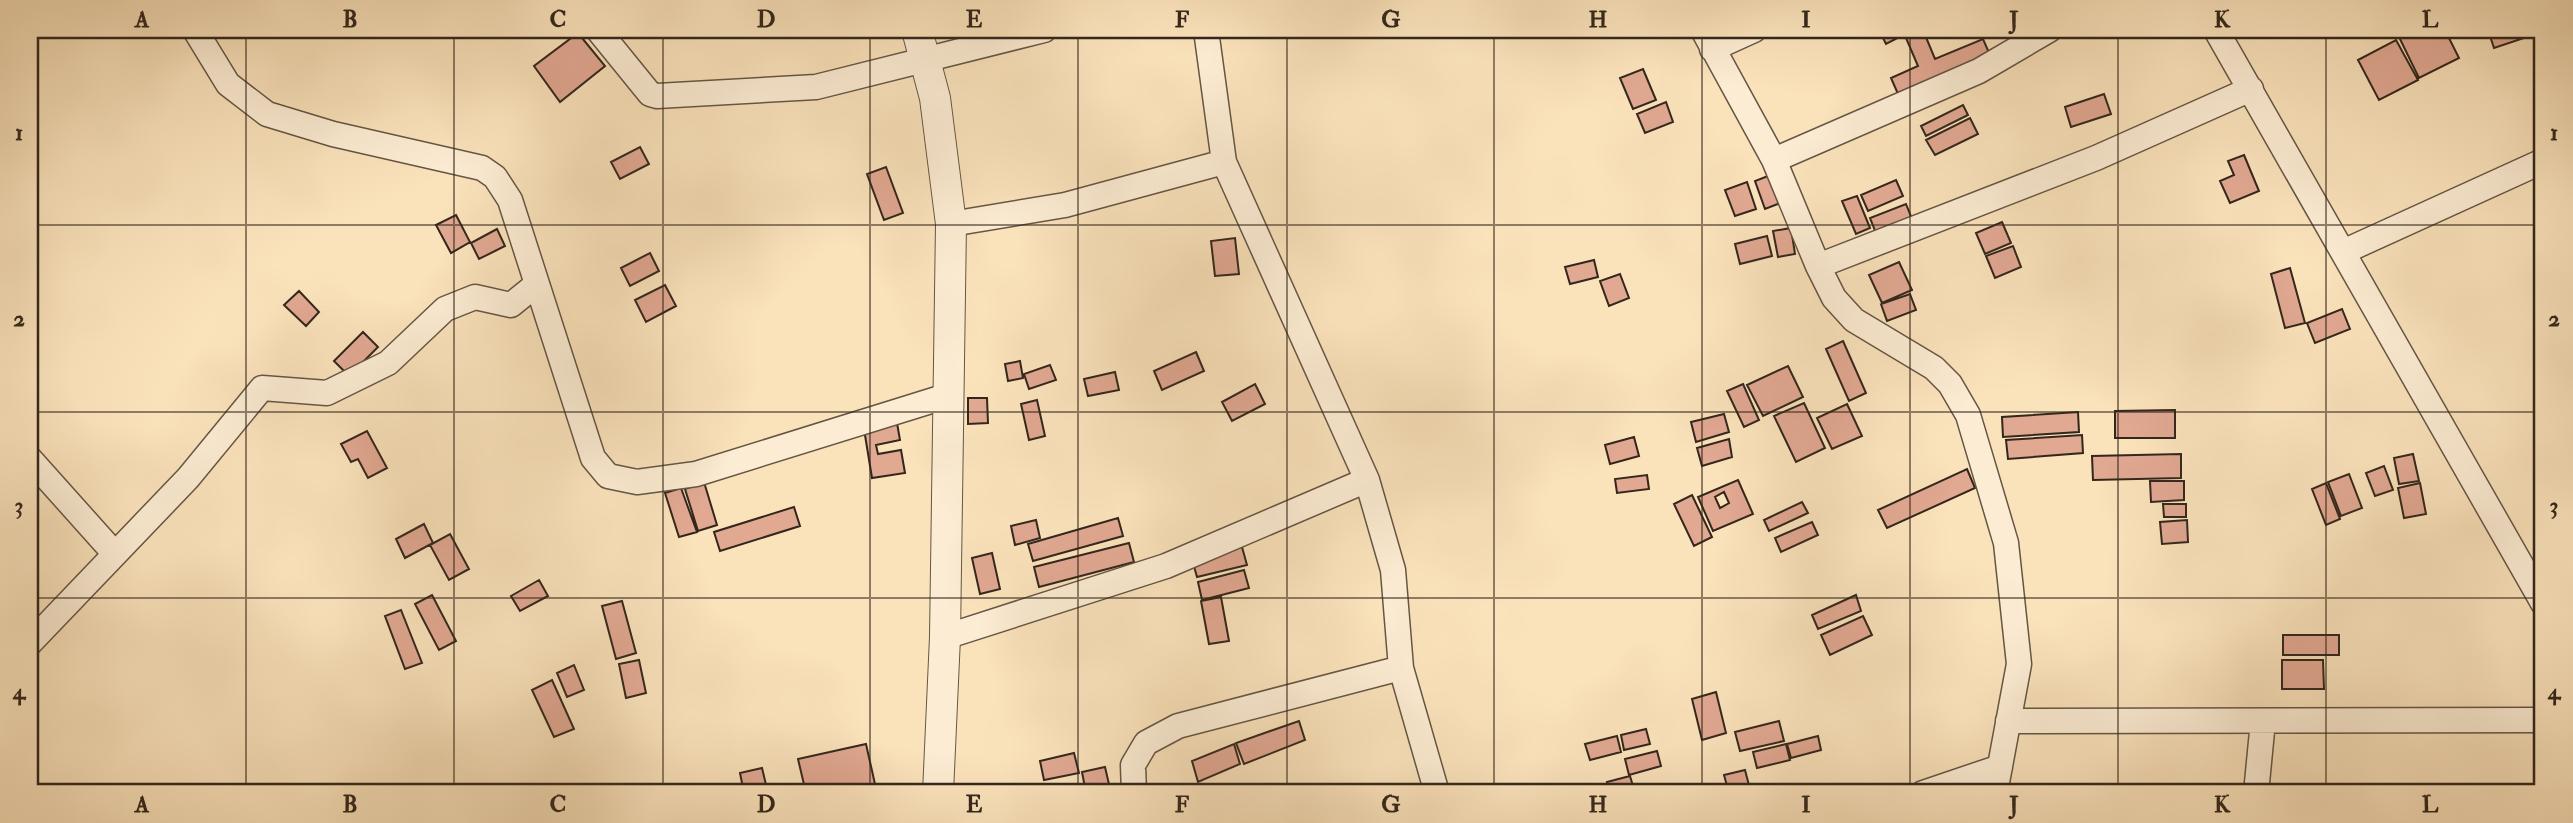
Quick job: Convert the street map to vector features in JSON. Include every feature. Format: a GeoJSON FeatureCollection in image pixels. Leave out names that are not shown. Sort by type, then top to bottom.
{"type":"FeatureCollection","features":[{"type":"Feature","properties":{"kind":"street"},"geometry":{"type":"LineString","coordinates":[[195,30],[228,84],[267,114],[333,134],[482,168],[495,177],[510,200],[593,458],[608,476],[637,482],[696,474],[950,395]]}},
{"type":"Feature","properties":{"kind":"street"},"geometry":{"type":"LineString","coordinates":[[598,30],[650,94],[657,96],[816,87],[1044,30]]}},
{"type":"Feature","properties":{"kind":"street"},"geometry":{"type":"LineString","coordinates":[[917,30],[935,98],[951,224],[945,637],[938,793]]}},
{"type":"Feature","properties":{"kind":"street"},"geometry":{"type":"LineString","coordinates":[[1206,30],[1224,162],[1367,480],[1392,570],[1401,668],[1437,793]]}},
{"type":"Feature","properties":{"kind":"street"},"geometry":{"type":"LineString","coordinates":[[1754,30],[1707,39],[1774,160],[1834,298],[1854,320],[1934,368],[1950,384],[1968,415],[2006,542],[2019,664],[1995,793]]}},
{"type":"Feature","properties":{"kind":"street"},"geometry":{"type":"LineString","coordinates":[[1774,160],[1979,71],[2049,30]]}},
{"type":"Feature","properties":{"kind":"street"},"geometry":{"type":"LineString","coordinates":[[2216,30],[2543,603]]}},
{"type":"Feature","properties":{"kind":"street"},"geometry":{"type":"LineString","coordinates":[[1818,266],[2096,158],[2251,89]]}},
{"type":"Feature","properties":{"kind":"street"},"geometry":{"type":"LineString","coordinates":[[2343,252],[2543,161]]}},
{"type":"Feature","properties":{"kind":"street"},"geometry":{"type":"LineString","coordinates":[[951,224],[1065,205],[1224,162]]}},
{"type":"Feature","properties":{"kind":"street"},"geometry":{"type":"LineString","coordinates":[[30,643],[188,478],[262,388],[327,393],[388,363],[444,309],[475,297],[511,305],[537,284]]}},
{"type":"Feature","properties":{"kind":"street"},"geometry":{"type":"LineString","coordinates":[[30,459],[115,554]]}},
{"type":"Feature","properties":{"kind":"street"},"geometry":{"type":"LineString","coordinates":[[945,637],[1166,566],[1367,480]]}},
{"type":"Feature","properties":{"kind":"street"},"geometry":{"type":"LineString","coordinates":[[1134,793],[1133,765],[1146,743],[1178,726],[1401,668]]}},
{"type":"Feature","properties":{"kind":"street"},"geometry":{"type":"LineString","coordinates":[[2008,721],[2543,720]]}},
{"type":"Feature","properties":{"kind":"street"},"geometry":{"type":"LineString","coordinates":[[2256,793],[2263,721]]}},
{"type":"Feature","properties":{"kind":"street"},"geometry":{"type":"LineString","coordinates":[[1923,793],[2000,767]]}},
{"type":"Feature","properties":{"kind":"building"},"geometry":{"type":"Polygon","coordinates":[[[1879,30],[1913,30],[1886,44],[1879,30]]]}},
{"type":"Feature","properties":{"kind":"building"},"geometry":{"type":"Polygon","coordinates":[[[1923,30],[1935,59],[1983,39],[1990,55],[1898,94],[1891,78],[1918,66],[1906,38],[1923,30]]]}},
{"type":"Feature","properties":{"kind":"building"},"geometry":{"type":"Polygon","coordinates":[[[2409,30],[2445,30],[2459,58],[2419,78],[2398,35],[2409,30]]]}},
{"type":"Feature","properties":{"kind":"building"},"geometry":{"type":"Polygon","coordinates":[[[2488,30],[2537,30],[2539,33],[2494,48],[2488,30]]]}},
{"type":"Feature","properties":{"kind":"building"},"geometry":{"type":"Polygon","coordinates":[[[578,33],[605,66],[560,102],[534,66],[578,33]]]}},
{"type":"Feature","properties":{"kind":"building"},"geometry":{"type":"Polygon","coordinates":[[[2396,40],[2418,80],[2379,100],[2358,60],[2396,40]]]}},
{"type":"Feature","properties":{"kind":"building"},"geometry":{"type":"Polygon","coordinates":[[[1643,69],[1656,100],[1633,109],[1620,78],[1643,69]]]}},
{"type":"Feature","properties":{"kind":"building"},"geometry":{"type":"Polygon","coordinates":[[[2104,94],[2111,114],[2071,127],[2065,107],[2104,94]]]}},
{"type":"Feature","properties":{"kind":"building"},"geometry":{"type":"Polygon","coordinates":[[[1666,102],[1673,122],[1645,133],[1637,114],[1666,102]]]}},
{"type":"Feature","properties":{"kind":"building"},"geometry":{"type":"Polygon","coordinates":[[[1963,105],[1968,115],[1926,136],[1921,126],[1963,105]]]}},
{"type":"Feature","properties":{"kind":"building"},"geometry":{"type":"Polygon","coordinates":[[[1970,118],[1978,134],[1935,155],[1926,140],[1970,118]]]}},
{"type":"Feature","properties":{"kind":"building"},"geometry":{"type":"Polygon","coordinates":[[[640,147],[649,164],[620,179],[611,162],[640,147]]]}},
{"type":"Feature","properties":{"kind":"building"},"geometry":{"type":"Polygon","coordinates":[[[2244,155],[2259,191],[2230,203],[2220,181],[2234,175],[2228,161],[2244,155]]]}},
{"type":"Feature","properties":{"kind":"building"},"geometry":{"type":"Polygon","coordinates":[[[886,167],[903,213],[884,220],[867,174],[886,167]]]}},
{"type":"Feature","properties":{"kind":"building"},"geometry":{"type":"Polygon","coordinates":[[[1773,174],[1783,202],[1765,209],[1755,181],[1773,174]]]}},
{"type":"Feature","properties":{"kind":"building"},"geometry":{"type":"Polygon","coordinates":[[[1896,180],[1903,196],[1868,211],[1861,195],[1896,180]]]}},
{"type":"Feature","properties":{"kind":"building"},"geometry":{"type":"Polygon","coordinates":[[[1747,182],[1756,209],[1735,216],[1725,190],[1747,182]]]}},
{"type":"Feature","properties":{"kind":"building"},"geometry":{"type":"Polygon","coordinates":[[[1857,196],[1870,228],[1856,234],[1842,201],[1857,196]]]}},
{"type":"Feature","properties":{"kind":"building"},"geometry":{"type":"Polygon","coordinates":[[[1906,204],[1914,224],[1878,238],[1870,218],[1906,204]]]}},
{"type":"Feature","properties":{"kind":"building"},"geometry":{"type":"Polygon","coordinates":[[[456,215],[470,242],[451,253],[436,225],[456,215]]]}},
{"type":"Feature","properties":{"kind":"building"},"geometry":{"type":"Polygon","coordinates":[[[2002,222],[2011,243],[1985,254],[1976,233],[2002,222]]]}},
{"type":"Feature","properties":{"kind":"building"},"geometry":{"type":"Polygon","coordinates":[[[1791,228],[1795,254],[1778,257],[1773,231],[1791,228]]]}},
{"type":"Feature","properties":{"kind":"building"},"geometry":{"type":"Polygon","coordinates":[[[497,229],[505,246],[479,259],[471,243],[497,229]]]}},
{"type":"Feature","properties":{"kind":"building"},"geometry":{"type":"Polygon","coordinates":[[[1767,236],[1772,256],[1740,264],[1735,244],[1767,236]]]}},
{"type":"Feature","properties":{"kind":"building"},"geometry":{"type":"Polygon","coordinates":[[[1235,238],[1239,274],[1215,276],[1211,241],[1235,238]]]}},
{"type":"Feature","properties":{"kind":"building"},"geometry":{"type":"Polygon","coordinates":[[[2013,246],[2021,267],[1995,278],[1986,256],[2013,246]]]}},
{"type":"Feature","properties":{"kind":"building"},"geometry":{"type":"Polygon","coordinates":[[[650,253],[659,271],[630,286],[621,268],[650,253]]]}},
{"type":"Feature","properties":{"kind":"building"},"geometry":{"type":"Polygon","coordinates":[[[1594,260],[1598,277],[1570,284],[1565,267],[1594,260]]]}},
{"type":"Feature","properties":{"kind":"building"},"geometry":{"type":"Polygon","coordinates":[[[1899,262],[1912,290],[1882,303],[1869,275],[1899,262]]]}},
{"type":"Feature","properties":{"kind":"building"},"geometry":{"type":"Polygon","coordinates":[[[2290,268],[2305,323],[2285,328],[2271,274],[2290,268]]]}},
{"type":"Feature","properties":{"kind":"building"},"geometry":{"type":"Polygon","coordinates":[[[1620,274],[1629,298],[1609,306],[1600,281],[1620,274]]]}},
{"type":"Feature","properties":{"kind":"building"},"geometry":{"type":"Polygon","coordinates":[[[665,285],[676,306],[646,322],[635,300],[665,285]]]}},
{"type":"Feature","properties":{"kind":"building"},"geometry":{"type":"Polygon","coordinates":[[[299,291],[319,312],[306,326],[284,305],[299,291]]]}},
{"type":"Feature","properties":{"kind":"building"},"geometry":{"type":"Polygon","coordinates":[[[1910,294],[1916,310],[1887,321],[1881,304],[1910,294]]]}},
{"type":"Feature","properties":{"kind":"building"},"geometry":{"type":"Polygon","coordinates":[[[2342,309],[2350,329],[2315,343],[2307,323],[2342,309]]]}},
{"type":"Feature","properties":{"kind":"building"},"geometry":{"type":"Polygon","coordinates":[[[363,332],[378,347],[349,376],[334,361],[363,332]]]}},
{"type":"Feature","properties":{"kind":"building"},"geometry":{"type":"Polygon","coordinates":[[[1843,341],[1866,393],[1849,401],[1826,349],[1843,341]]]}},
{"type":"Feature","properties":{"kind":"building"},"geometry":{"type":"Polygon","coordinates":[[[1196,352],[1204,371],[1162,390],[1154,371],[1196,352]]]}},
{"type":"Feature","properties":{"kind":"building"},"geometry":{"type":"Polygon","coordinates":[[[1020,361],[1023,378],[1008,381],[1005,364],[1020,361]]]}},
{"type":"Feature","properties":{"kind":"building"},"geometry":{"type":"Polygon","coordinates":[[[1050,365],[1056,380],[1029,389],[1024,374],[1050,365]]]}},
{"type":"Feature","properties":{"kind":"building"},"geometry":{"type":"Polygon","coordinates":[[[1788,366],[1803,397],[1763,416],[1747,385],[1788,366]]]}},
{"type":"Feature","properties":{"kind":"building"},"geometry":{"type":"Polygon","coordinates":[[[1115,372],[1119,390],[1088,396],[1084,379],[1115,372]]]}},
{"type":"Feature","properties":{"kind":"building"},"geometry":{"type":"Polygon","coordinates":[[[1255,384],[1265,404],[1232,421],[1222,402],[1255,384]]]}},
{"type":"Feature","properties":{"kind":"building"},"geometry":{"type":"Polygon","coordinates":[[[1743,384],[1759,420],[1744,427],[1727,391],[1743,384]]]}},
{"type":"Feature","properties":{"kind":"building"},"geometry":{"type":"Polygon","coordinates":[[[968,398],[987,398],[988,423],[968,424],[968,398]]]}},
{"type":"Feature","properties":{"kind":"building"},"geometry":{"type":"Polygon","coordinates":[[[1037,400],[1045,436],[1029,440],[1021,404],[1037,400]]]}},
{"type":"Feature","properties":{"kind":"building"},"geometry":{"type":"Polygon","coordinates":[[[1804,403],[1825,448],[1796,462],[1774,416],[1804,403]]]}},
{"type":"Feature","properties":{"kind":"building"},"geometry":{"type":"Polygon","coordinates":[[[1847,404],[1862,436],[1832,449],[1817,418],[1847,404]]]}},
{"type":"Feature","properties":{"kind":"building"},"geometry":{"type":"Polygon","coordinates":[[[2175,410],[2175,438],[2115,438],[2115,411],[2175,410]]]}},
{"type":"Feature","properties":{"kind":"building"},"geometry":{"type":"Polygon","coordinates":[[[2078,412],[2079,432],[2003,437],[2002,417],[2078,412]]]}},
{"type":"Feature","properties":{"kind":"building"},"geometry":{"type":"Polygon","coordinates":[[[1724,414],[1729,432],[1696,442],[1691,422],[1724,414]]]}},
{"type":"Feature","properties":{"kind":"building"},"geometry":{"type":"Polygon","coordinates":[[[897,423],[900,440],[876,445],[878,454],[901,450],[905,473],[872,478],[864,429],[897,423]]]}},
{"type":"Feature","properties":{"kind":"building"},"geometry":{"type":"Polygon","coordinates":[[[367,431],[387,468],[368,478],[358,459],[351,462],[341,444],[367,431]]]}},
{"type":"Feature","properties":{"kind":"building"},"geometry":{"type":"Polygon","coordinates":[[[2082,435],[2083,453],[2008,459],[2006,440],[2082,435]]]}},
{"type":"Feature","properties":{"kind":"building"},"geometry":{"type":"Polygon","coordinates":[[[1634,437],[1639,456],[1610,464],[1605,445],[1634,437]]]}},
{"type":"Feature","properties":{"kind":"building"},"geometry":{"type":"Polygon","coordinates":[[[1729,439],[1732,457],[1702,466],[1697,448],[1729,439]]]}},
{"type":"Feature","properties":{"kind":"building"},"geometry":{"type":"Polygon","coordinates":[[[2181,454],[2181,478],[2093,480],[2092,456],[2181,454]]]}},
{"type":"Feature","properties":{"kind":"building"},"geometry":{"type":"Polygon","coordinates":[[[2413,454],[2419,481],[2399,484],[2394,458],[2413,454]]]}},
{"type":"Feature","properties":{"kind":"building"},"geometry":{"type":"Polygon","coordinates":[[[2384,466],[2393,490],[2375,496],[2366,473],[2384,466]]]}},
{"type":"Feature","properties":{"kind":"building"},"geometry":{"type":"Polygon","coordinates":[[[1967,469],[1975,488],[1887,528],[1878,510],[1967,469]]]}},
{"type":"Feature","properties":{"kind":"building"},"geometry":{"type":"Polygon","coordinates":[[[2349,474],[2362,508],[2341,516],[2328,482],[2349,474]]]}},
{"type":"Feature","properties":{"kind":"building"},"geometry":{"type":"Polygon","coordinates":[[[1647,475],[1649,489],[1617,493],[1615,479],[1647,475]]]}},
{"type":"Feature","properties":{"kind":"building"},"geometry":{"type":"Polygon","coordinates":[[[1738,480],[1753,514],[1713,531],[1698,497],[1738,480]],[[1724,492],[1715,497],[1720,508],[1729,503],[1724,492]]]}},
{"type":"Feature","properties":{"kind":"building"},"geometry":{"type":"Polygon","coordinates":[[[2150,481],[2184,481],[2184,500],[2151,502],[2150,481]]]}},
{"type":"Feature","properties":{"kind":"building"},"geometry":{"type":"Polygon","coordinates":[[[704,482],[717,525],[698,531],[685,489],[704,482]]]}},
{"type":"Feature","properties":{"kind":"building"},"geometry":{"type":"Polygon","coordinates":[[[2326,483],[2340,519],[2326,525],[2312,489],[2326,483]]]}},
{"type":"Feature","properties":{"kind":"building"},"geometry":{"type":"Polygon","coordinates":[[[2420,483],[2426,514],[2404,518],[2398,488],[2420,483]]]}},
{"type":"Feature","properties":{"kind":"building"},"geometry":{"type":"Polygon","coordinates":[[[681,488],[697,532],[679,537],[665,493],[681,488]]]}},
{"type":"Feature","properties":{"kind":"building"},"geometry":{"type":"Polygon","coordinates":[[[1692,495],[1712,537],[1694,546],[1674,504],[1692,495]]]}},
{"type":"Feature","properties":{"kind":"building"},"geometry":{"type":"Polygon","coordinates":[[[1802,502],[1808,513],[1769,531],[1764,520],[1802,502]]]}},
{"type":"Feature","properties":{"kind":"building"},"geometry":{"type":"Polygon","coordinates":[[[2163,504],[2186,504],[2186,517],[2164,517],[2163,504]]]}},
{"type":"Feature","properties":{"kind":"building"},"geometry":{"type":"Polygon","coordinates":[[[794,507],[800,526],[720,551],[714,532],[794,507]]]}},
{"type":"Feature","properties":{"kind":"building"},"geometry":{"type":"Polygon","coordinates":[[[1118,518],[1123,536],[1033,561],[1028,544],[1118,518]]]}},
{"type":"Feature","properties":{"kind":"building"},"geometry":{"type":"Polygon","coordinates":[[[1036,520],[1040,538],[1015,545],[1011,526],[1036,520]]]}},
{"type":"Feature","properties":{"kind":"building"},"geometry":{"type":"Polygon","coordinates":[[[2187,520],[2188,542],[2162,544],[2160,522],[2187,520]]]}},
{"type":"Feature","properties":{"kind":"building"},"geometry":{"type":"Polygon","coordinates":[[[1812,522],[1818,535],[1781,552],[1775,538],[1812,522]]]}},
{"type":"Feature","properties":{"kind":"building"},"geometry":{"type":"Polygon","coordinates":[[[424,524],[433,543],[405,558],[396,539],[424,524]]]}},
{"type":"Feature","properties":{"kind":"building"},"geometry":{"type":"Polygon","coordinates":[[[450,534],[469,569],[449,580],[430,545],[450,534]]]}},
{"type":"Feature","properties":{"kind":"building"},"geometry":{"type":"Polygon","coordinates":[[[1129,543],[1134,562],[1039,587],[1034,567],[1129,543]]]}},
{"type":"Feature","properties":{"kind":"building"},"geometry":{"type":"Polygon","coordinates":[[[1242,547],[1247,565],[1197,577],[1192,559],[1242,547]]]}},
{"type":"Feature","properties":{"kind":"building"},"geometry":{"type":"Polygon","coordinates":[[[992,553],[1000,589],[980,594],[972,558],[992,553]]]}},
{"type":"Feature","properties":{"kind":"building"},"geometry":{"type":"Polygon","coordinates":[[[1244,570],[1249,588],[1202,600],[1198,582],[1244,570]]]}},
{"type":"Feature","properties":{"kind":"building"},"geometry":{"type":"Polygon","coordinates":[[[539,580],[548,596],[520,611],[511,596],[539,580]]]}},
{"type":"Feature","properties":{"kind":"building"},"geometry":{"type":"Polygon","coordinates":[[[432,595],[456,641],[439,650],[415,604],[432,595]]]}},
{"type":"Feature","properties":{"kind":"building"},"geometry":{"type":"Polygon","coordinates":[[[1856,595],[1861,611],[1818,629],[1812,615],[1856,595]]]}},
{"type":"Feature","properties":{"kind":"building"},"geometry":{"type":"Polygon","coordinates":[[[1221,597],[1229,641],[1209,644],[1201,601],[1221,597]]]}},
{"type":"Feature","properties":{"kind":"building"},"geometry":{"type":"Polygon","coordinates":[[[622,601],[636,653],[616,659],[602,606],[622,601]]]}},
{"type":"Feature","properties":{"kind":"building"},"geometry":{"type":"Polygon","coordinates":[[[401,610],[422,663],[405,669],[385,616],[401,610]]]}},
{"type":"Feature","properties":{"kind":"building"},"geometry":{"type":"Polygon","coordinates":[[[1863,616],[1872,635],[1830,655],[1821,635],[1863,616]]]}},
{"type":"Feature","properties":{"kind":"building"},"geometry":{"type":"Polygon","coordinates":[[[2283,635],[2339,635],[2339,655],[2283,655],[2283,635]]]}},
{"type":"Feature","properties":{"kind":"building"},"geometry":{"type":"Polygon","coordinates":[[[639,660],[646,693],[626,698],[619,664],[639,660]]]}},
{"type":"Feature","properties":{"kind":"building"},"geometry":{"type":"Polygon","coordinates":[[[2282,660],[2323,660],[2324,689],[2282,689],[2282,660]]]}},
{"type":"Feature","properties":{"kind":"building"},"geometry":{"type":"Polygon","coordinates":[[[574,665],[584,690],[567,697],[557,673],[574,665]]]}},
{"type":"Feature","properties":{"kind":"building"},"geometry":{"type":"Polygon","coordinates":[[[552,680],[574,729],[554,737],[532,690],[552,680]]]}},
{"type":"Feature","properties":{"kind":"building"},"geometry":{"type":"Polygon","coordinates":[[[1716,692],[1726,733],[1702,740],[1692,699],[1716,692]]]}},
{"type":"Feature","properties":{"kind":"building"},"geometry":{"type":"Polygon","coordinates":[[[1299,721],[1305,740],[1244,764],[1236,743],[1299,721]]]}},
{"type":"Feature","properties":{"kind":"building"},"geometry":{"type":"Polygon","coordinates":[[[1779,721],[1784,741],[1740,751],[1735,732],[1779,721]]]}},
{"type":"Feature","properties":{"kind":"building"},"geometry":{"type":"Polygon","coordinates":[[[1646,729],[1650,744],[1624,750],[1621,735],[1646,729]]]}},
{"type":"Feature","properties":{"kind":"building"},"geometry":{"type":"Polygon","coordinates":[[[1617,736],[1621,752],[1590,760],[1585,744],[1617,736]]]}},
{"type":"Feature","properties":{"kind":"building"},"geometry":{"type":"Polygon","coordinates":[[[1818,736],[1821,750],[1791,758],[1787,744],[1818,736]]]}},
{"type":"Feature","properties":{"kind":"building"},"geometry":{"type":"Polygon","coordinates":[[[866,744],[877,793],[806,793],[798,759],[866,744]]]}},
{"type":"Feature","properties":{"kind":"building"},"geometry":{"type":"Polygon","coordinates":[[[1234,744],[1240,764],[1198,782],[1192,761],[1234,744]]]}},
{"type":"Feature","properties":{"kind":"building"},"geometry":{"type":"Polygon","coordinates":[[[1786,744],[1790,760],[1757,768],[1753,752],[1786,744]]]}},
{"type":"Feature","properties":{"kind":"building"},"geometry":{"type":"Polygon","coordinates":[[[1657,751],[1661,766],[1629,775],[1625,759],[1657,751]]]}},
{"type":"Feature","properties":{"kind":"building"},"geometry":{"type":"Polygon","coordinates":[[[1074,753],[1079,773],[1044,780],[1040,761],[1074,753]]]}},
{"type":"Feature","properties":{"kind":"building"},"geometry":{"type":"Polygon","coordinates":[[[1105,767],[1111,793],[1086,793],[1082,772],[1105,767]]]}},
{"type":"Feature","properties":{"kind":"building"},"geometry":{"type":"Polygon","coordinates":[[[762,768],[768,793],[744,793],[740,773],[762,768]]]}},
{"type":"Feature","properties":{"kind":"building"},"geometry":{"type":"Polygon","coordinates":[[[1745,770],[1751,793],[1729,793],[1724,775],[1745,770]]]}},
{"type":"Feature","properties":{"kind":"building"},"geometry":{"type":"Polygon","coordinates":[[[1630,776],[1635,793],[1610,793],[1607,782],[1630,776]]]}}]}
